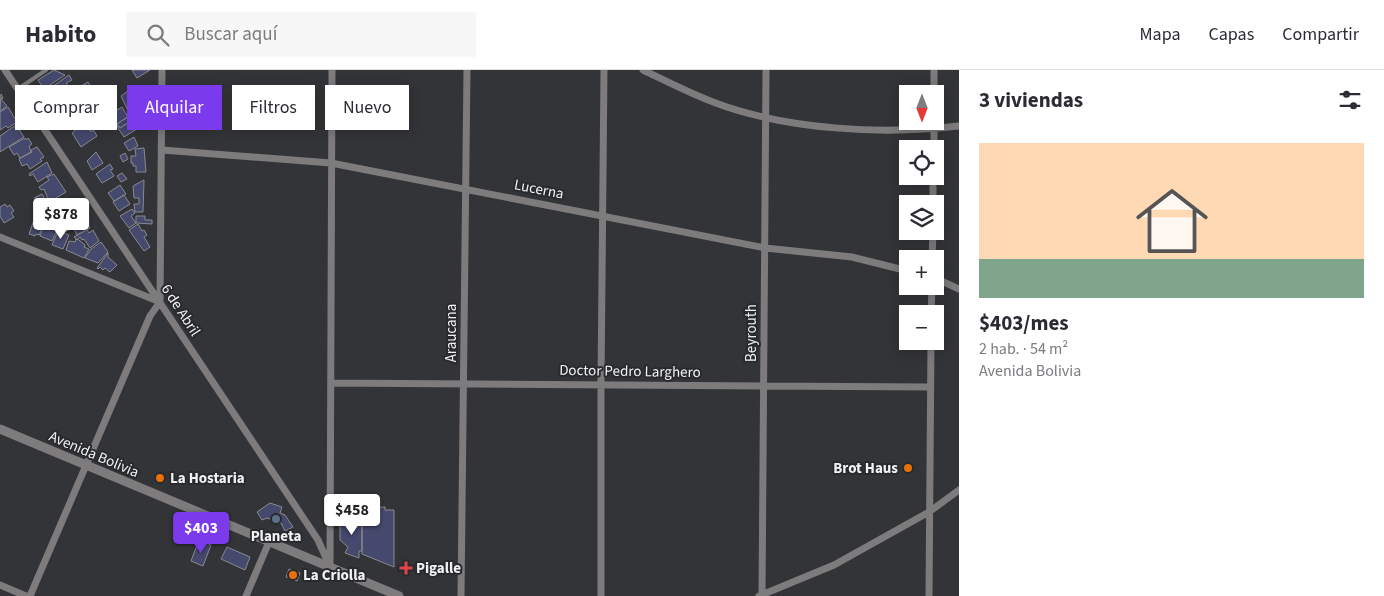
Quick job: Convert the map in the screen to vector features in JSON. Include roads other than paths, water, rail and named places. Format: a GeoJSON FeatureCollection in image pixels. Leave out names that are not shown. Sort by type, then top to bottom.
{"type":"FeatureCollection","features":[{"type":"Feature","properties":{"kind":"street","name":"6 de Abril"},"geometry":{"type":"LineString","coordinates":[[5,70],[15,85]]}},
{"type":"Feature","properties":{"kind":"street"},"geometry":{"type":"LineString","coordinates":[[30,596],[150,316],[160,302],[162,70]]}},
{"type":"Feature","properties":{"kind":"street"},"geometry":{"type":"LineString","coordinates":[[330,567],[332,70]]}},
{"type":"Feature","properties":{"kind":"street","name":"Araucana"},"geometry":{"type":"LineString","coordinates":[[461,596],[467,70]]}},
{"type":"Feature","properties":{"kind":"street"},"geometry":{"type":"LineString","coordinates":[[601,596],[604,70]]}},
{"type":"Feature","properties":{"kind":"street"},"geometry":{"type":"LineString","coordinates":[[644,70],[713,102],[765,117],[822,127],[899,130]]}},
{"type":"Feature","properties":{"kind":"street","name":"Beyrouth"},"geometry":{"type":"LineString","coordinates":[[761,596],[766,70]]}},
{"type":"Feature","properties":{"kind":"street"},"geometry":{"type":"LineString","coordinates":[[934,70],[934,85]]}},
{"type":"Feature","properties":{"kind":"street"},"geometry":{"type":"LineString","coordinates":[[944,128],[959,126]]}},
{"type":"Feature","properties":{"kind":"street","name":"6 de Abril"},"geometry":{"type":"LineString","coordinates":[[45,130],[318,540],[330,567]]}},
{"type":"Feature","properties":{"kind":"street","name":"Lucerna"},"geometry":{"type":"LineString","coordinates":[[162,150],[331,163],[765,248],[852,257],[899,269]]}},
{"type":"Feature","properties":{"kind":"street"},"geometry":{"type":"LineString","coordinates":[[0,236],[160,302]]}},
{"type":"Feature","properties":{"kind":"street"},"geometry":{"type":"LineString","coordinates":[[944,282],[959,289]]}},
{"type":"Feature","properties":{"kind":"street"},"geometry":{"type":"LineString","coordinates":[[929,596],[931,350]]}},
{"type":"Feature","properties":{"kind":"street","name":"Doctor Pedro Larghero"},"geometry":{"type":"LineString","coordinates":[[331,383],[930,388]]}},
{"type":"Feature","properties":{"kind":"street","name":"Avenida Bolivia"},"geometry":{"type":"LineString","coordinates":[[0,429],[399,596]]}},
{"type":"Feature","properties":{"kind":"street"},"geometry":{"type":"LineString","coordinates":[[761,596],[834,565],[930,512],[959,490]]}},
{"type":"Feature","properties":{"kind":"street"},"geometry":{"type":"LineString","coordinates":[[246,596],[269,542]]}},
{"type":"Feature","properties":{"kind":"street"},"geometry":{"type":"LineString","coordinates":[[0,585],[26,596]]}},
{"type":"Feature","properties":{"kind":"lane"},"geometry":{"type":"LineString","coordinates":[[24,85],[46,70]]}},
{"type":"Feature","properties":{"kind":"place","name":"Brot Haus"},"geometry":{"type":"Point","coordinates":[908,468]}},
{"type":"Feature","properties":{"kind":"place","name":"La Hostaria"},"geometry":{"type":"Point","coordinates":[160,478]}},
{"type":"Feature","properties":{"kind":"place","name":"Planeta"},"geometry":{"type":"Point","coordinates":[276,519]}},
{"type":"Feature","properties":{"kind":"place","name":"Pigalle"},"geometry":{"type":"Point","coordinates":[406,568]}},
{"type":"Feature","properties":{"kind":"place","name":"La Criolla"},"geometry":{"type":"Point","coordinates":[293,575]}}]}
